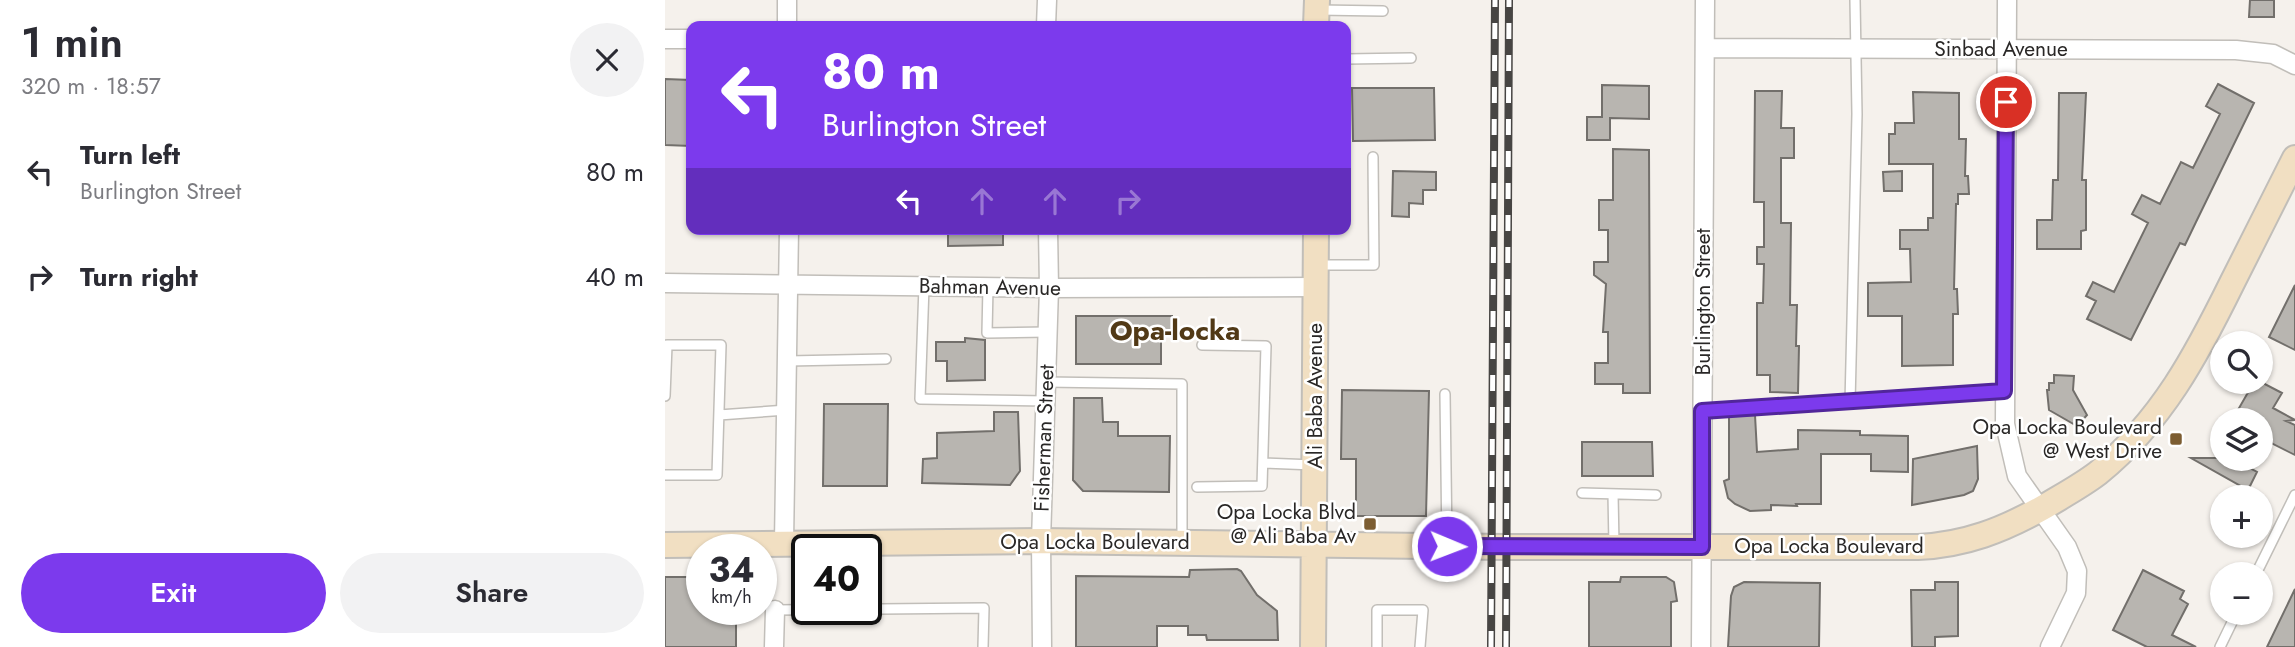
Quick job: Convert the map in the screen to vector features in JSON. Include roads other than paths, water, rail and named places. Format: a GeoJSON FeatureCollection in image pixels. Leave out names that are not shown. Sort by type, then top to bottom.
{"type":"FeatureCollection","features":[{"type":"Feature","properties":{"kind":"street"},"geometry":{"type":"LineString","coordinates":[[787,0],[787,21]]}},
{"type":"Feature","properties":{"kind":"street"},"geometry":{"type":"LineString","coordinates":[[1046,21],[1047,0]]}},
{"type":"Feature","properties":{"kind":"street","name":"Burlington Street"},"geometry":{"type":"LineString","coordinates":[[1701,647],[1705,0]]}},
{"type":"Feature","properties":{"kind":"street"},"geometry":{"type":"LineString","coordinates":[[2007,0],[2005,424],[2017,476],[2071,554],[2078,582],[2072,602],[2050,647]]}},
{"type":"Feature","properties":{"kind":"street"},"geometry":{"type":"LineString","coordinates":[[665,38],[686,39]]}},
{"type":"Feature","properties":{"kind":"street","name":"Sinbad Avenue"},"geometry":{"type":"LineString","coordinates":[[1705,48],[2236,50],[2273,54],[2295,65]]}},
{"type":"Feature","properties":{"kind":"street","name":"Opa Locka Boulevard"},"geometry":{"type":"LineString","coordinates":[[665,545],[1041,541],[1614,548],[1937,546],[1964,541],[1992,533],[2041,509],[2099,472],[2126,447],[2173,391],[2202,343],[2295,159]]}},
{"type":"Feature","properties":{"kind":"street"},"geometry":{"type":"LineString","coordinates":[[785,542],[789,235]]}},
{"type":"Feature","properties":{"kind":"street","name":"Fisherman Street"},"geometry":{"type":"LineString","coordinates":[[1042,647],[1041,541],[1049,288],[1048,235]]}},
{"type":"Feature","properties":{"kind":"street","name":"Ali Baba Avenue"},"geometry":{"type":"LineString","coordinates":[[1313,647],[1316,235]]}},
{"type":"Feature","properties":{"kind":"street","name":"Bahman Avenue"},"geometry":{"type":"LineString","coordinates":[[665,283],[1049,288],[1315,276]]}},
{"type":"Feature","properties":{"kind":"street"},"geometry":{"type":"LineString","coordinates":[[774,647],[775,625]]}},
{"type":"Feature","properties":{"kind":"lane"},"geometry":{"type":"LineString","coordinates":[[1850,403],[1857,114],[1855,0]]}},
{"type":"Feature","properties":{"kind":"lane"},"geometry":{"type":"LineString","coordinates":[[1317,12],[1383,11]]}},
{"type":"Feature","properties":{"kind":"lane"},"geometry":{"type":"LineString","coordinates":[[1351,59],[1411,58]]}},
{"type":"Feature","properties":{"kind":"lane"},"geometry":{"type":"LineString","coordinates":[[1315,276],[1374,265],[1373,157]]}},
{"type":"Feature","properties":{"kind":"lane"},"geometry":{"type":"LineString","coordinates":[[924,286],[920,399],[1045,401]]}},
{"type":"Feature","properties":{"kind":"lane"},"geometry":{"type":"LineString","coordinates":[[988,287],[987,333],[1047,332]]}},
{"type":"Feature","properties":{"kind":"lane"},"geometry":{"type":"LineString","coordinates":[[665,396],[667,345],[721,345],[717,475],[665,475]]}},
{"type":"Feature","properties":{"kind":"lane"},"geometry":{"type":"LineString","coordinates":[[1197,488],[1262,485],[1263,463],[1266,346],[1202,345]]}},
{"type":"Feature","properties":{"kind":"lane"},"geometry":{"type":"LineString","coordinates":[[788,360],[886,359]]}},
{"type":"Feature","properties":{"kind":"lane"},"geometry":{"type":"LineString","coordinates":[[1045,382],[1182,384],[1182,542]]}},
{"type":"Feature","properties":{"kind":"lane"},"geometry":{"type":"LineString","coordinates":[[1702,411],[2004,391]]}},
{"type":"Feature","properties":{"kind":"lane"},"geometry":{"type":"LineString","coordinates":[[1445,394],[1447,546]]}},
{"type":"Feature","properties":{"kind":"lane"},"geometry":{"type":"LineString","coordinates":[[719,415],[787,410]]}},
{"type":"Feature","properties":{"kind":"lane"},"geometry":{"type":"LineString","coordinates":[[1263,463],[1315,465]]}},
{"type":"Feature","properties":{"kind":"lane"},"geometry":{"type":"LineString","coordinates":[[1582,493],[1656,495]]}},
{"type":"Feature","properties":{"kind":"lane"},"geometry":{"type":"LineString","coordinates":[[1613,494],[1614,548]]}},
{"type":"Feature","properties":{"kind":"lane"},"geometry":{"type":"LineString","coordinates":[[2262,562],[2295,495]]}},
{"type":"Feature","properties":{"kind":"lane"},"geometry":{"type":"LineString","coordinates":[[777,610],[984,608],[983,647]]}},
{"type":"Feature","properties":{"kind":"lane"},"geometry":{"type":"LineString","coordinates":[[1377,647],[1377,610],[1423,610],[1420,647]]}},
{"type":"Feature","properties":{"kind":"lane"},"geometry":{"type":"LineString","coordinates":[[2220,647],[2231,625]]}},
{"type":"Feature","properties":{"kind":"railway"},"geometry":{"type":"LineString","coordinates":[[1491,647],[1495,0]]}},
{"type":"Feature","properties":{"kind":"railway"},"geometry":{"type":"LineString","coordinates":[[1506,647],[1509,0]]}},
{"type":"Feature","properties":{"kind":"place","name":"Opa Locka Boulevard @ West Drive"},"geometry":{"type":"Point","coordinates":[2176,439]}},
{"type":"Feature","properties":{"kind":"place","name":"Opa Locka Blvd @ Ali Baba Av"},"geometry":{"type":"Point","coordinates":[1370,524]}},
{"type":"Feature","properties":{"kind":"district","name":"Opa-locka"},"geometry":{"type":"Point","coordinates":[1175,330]}}]}
